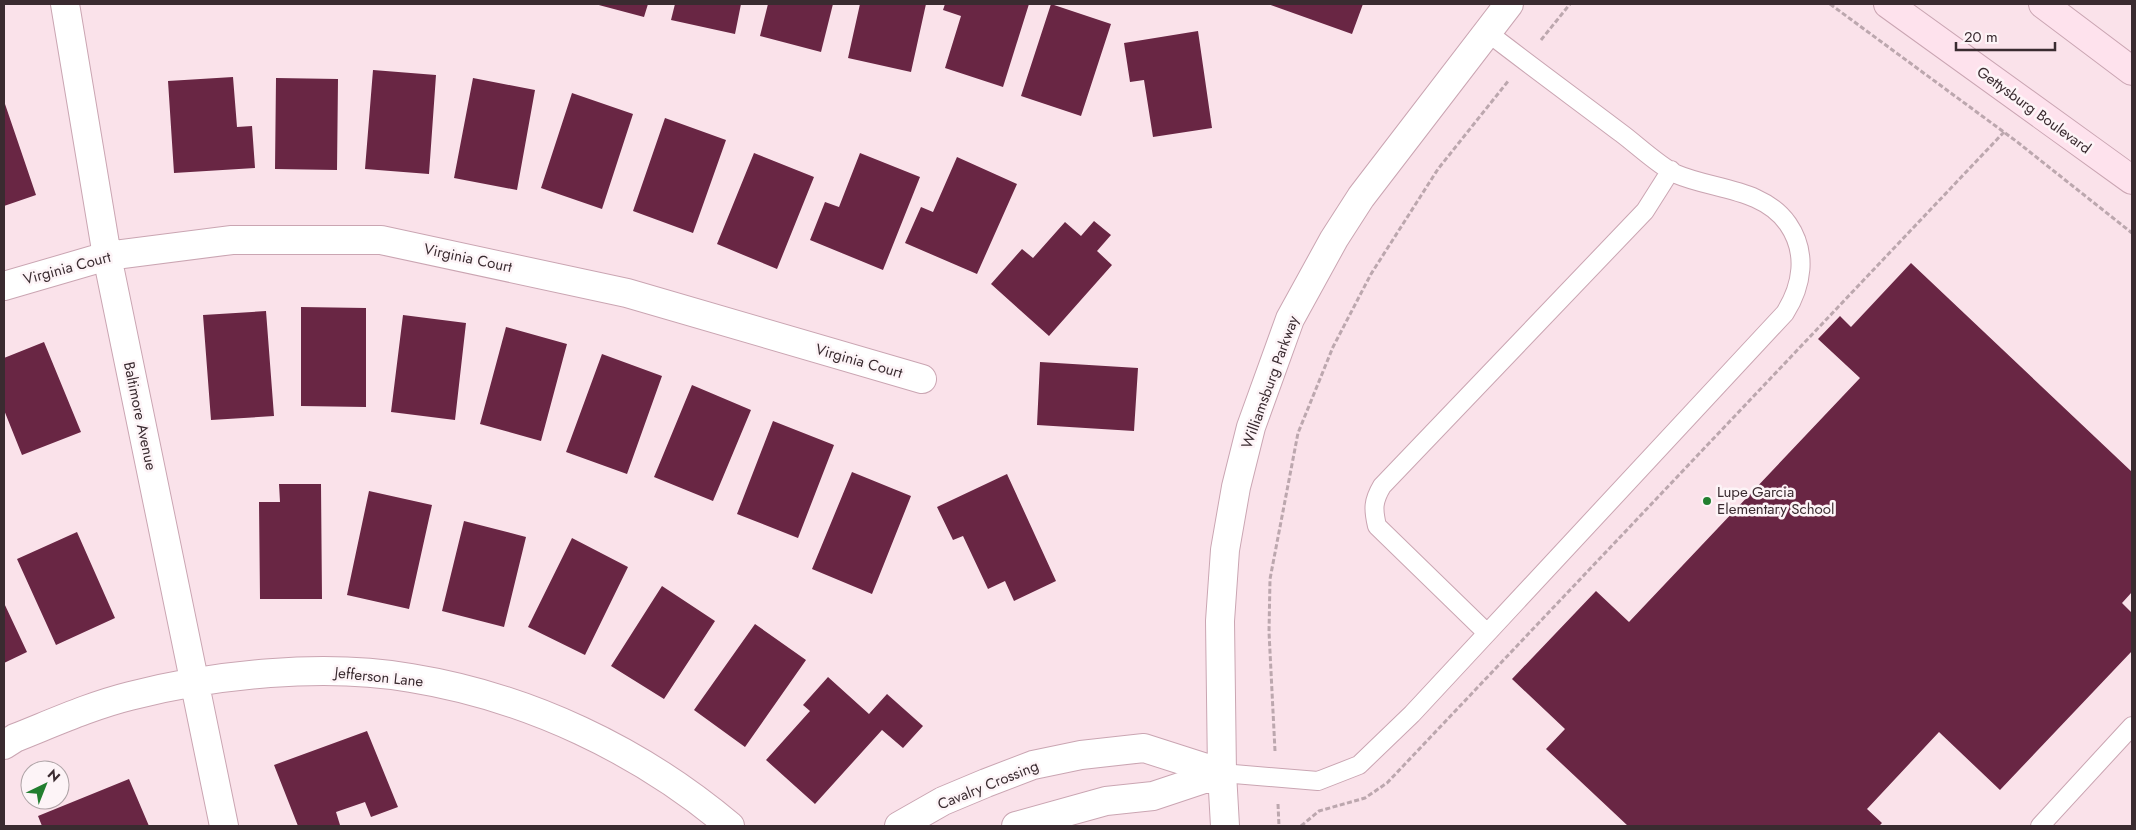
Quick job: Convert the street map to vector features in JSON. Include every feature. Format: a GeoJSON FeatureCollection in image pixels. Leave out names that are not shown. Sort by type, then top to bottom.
{"type":"FeatureCollection","features":[{"type":"Feature","properties":{"kind":"street","name":"Baltimore Avenue"},"geometry":{"type":"LineString","coordinates":[[65,4],[107,256],[224,826]]}},
{"type":"Feature","properties":{"kind":"street","name":"Williamsburg Parkway"},"geometry":{"type":"LineString","coordinates":[[1225,826],[1222,773],[1220,621],[1225,550],[1236,488],[1249,436],[1271,369],[1290,319],[1334,239],[1361,197],[1509,4]]}},
{"type":"Feature","properties":{"kind":"street","name":"Gettysburg Boulevard"},"geometry":{"type":"LineString","coordinates":[[1888,4],[2132,180]]}},
{"type":"Feature","properties":{"kind":"street"},"geometry":{"type":"LineString","coordinates":[[2043,4],[2132,71]]}},
{"type":"Feature","properties":{"kind":"street","name":"Virginia Court"},"geometry":{"type":"LineString","coordinates":[[4,286],[107,256],[232,240],[381,240],[627,293],[922,379]]}},
{"type":"Feature","properties":{"kind":"street","name":"Jefferson Lane"},"geometry":{"type":"LineString","coordinates":[[4,745],[15,738],[91,708],[130,696],[194,684],[311,671],[362,673],[410,678],[452,686],[536,712],[575,728],[618,749],[703,804],[730,826]]}},
{"type":"Feature","properties":{"kind":"street","name":"Cavalry Crossing"},"geometry":{"type":"LineString","coordinates":[[899,826],[943,801],[986,783],[1033,765],[1080,755],[1144,748],[1222,773]]}},
{"type":"Feature","properties":{"kind":"street"},"geometry":{"type":"LineString","coordinates":[[1016,826],[1106,801],[1153,796],[1222,773]]}},
{"type":"Feature","properties":{"kind":"lane"},"geometry":{"type":"LineString","coordinates":[[1222,773],[1318,781],[1359,765],[1412,714],[1785,314],[1795,297],[1800,279],[1801,260],[1797,242],[1788,225],[1776,211],[1761,200],[1700,182],[1670,170],[1487,32]]}},
{"type":"Feature","properties":{"kind":"lane"},"geometry":{"type":"LineString","coordinates":[[1487,633],[1377,526],[1373,510],[1375,498],[1382,486],[1645,211],[1670,170]]}},
{"type":"Feature","properties":{"kind":"lane"},"geometry":{"type":"LineString","coordinates":[[2040,826],[2132,726]]}},
{"type":"Feature","properties":{"kind":"path"},"geometry":{"type":"LineString","coordinates":[[1280,826],[1269,632],[1270,579],[1298,433],[1332,348],[1371,274],[1438,169],[1570,4]]}},
{"type":"Feature","properties":{"kind":"path"},"geometry":{"type":"LineString","coordinates":[[1830,4],[2004,132],[2132,232]]}},
{"type":"Feature","properties":{"kind":"path"},"geometry":{"type":"LineString","coordinates":[[1301,826],[1319,811],[1365,798],[1387,783],[2004,132]]}},
{"type":"Feature","properties":{"kind":"building"},"geometry":{"type":"Polygon","coordinates":[[[595,4],[648,4],[644,17],[595,4]]]}},
{"type":"Feature","properties":{"kind":"building"},"geometry":{"type":"Polygon","coordinates":[[[675,4],[741,4],[735,34],[671,20],[675,4]]]}},
{"type":"Feature","properties":{"kind":"building"},"geometry":{"type":"Polygon","coordinates":[[[768,4],[833,4],[821,52],[760,36],[768,4]]]}},
{"type":"Feature","properties":{"kind":"building"},"geometry":{"type":"Polygon","coordinates":[[[860,4],[926,4],[911,72],[848,58],[860,4]]]}},
{"type":"Feature","properties":{"kind":"building"},"geometry":{"type":"Polygon","coordinates":[[[945,4],[1029,4],[1003,87],[945,68],[961,16],[943,10],[945,4]]]}},
{"type":"Feature","properties":{"kind":"building"},"geometry":{"type":"Polygon","coordinates":[[[1051,4],[1111,24],[1081,116],[1021,96],[1051,4]]]}},
{"type":"Feature","properties":{"kind":"building"},"geometry":{"type":"Polygon","coordinates":[[[1268,4],[1363,4],[1352,34],[1268,4]]]}},
{"type":"Feature","properties":{"kind":"building"},"geometry":{"type":"Polygon","coordinates":[[[1198,31],[1212,128],[1153,137],[1144,80],[1130,82],[1124,43],[1198,31]]]}},
{"type":"Feature","properties":{"kind":"building"},"geometry":{"type":"Polygon","coordinates":[[[373,70],[436,75],[429,174],[365,169],[373,70]]]}},
{"type":"Feature","properties":{"kind":"building"},"geometry":{"type":"Polygon","coordinates":[[[233,77],[237,127],[252,126],[255,168],[174,173],[168,81],[233,77]]]}},
{"type":"Feature","properties":{"kind":"building"},"geometry":{"type":"Polygon","coordinates":[[[276,78],[338,79],[337,170],[275,169],[276,78]]]}},
{"type":"Feature","properties":{"kind":"building"},"geometry":{"type":"Polygon","coordinates":[[[473,78],[535,90],[517,190],[454,178],[473,78]]]}},
{"type":"Feature","properties":{"kind":"building"},"geometry":{"type":"Polygon","coordinates":[[[572,93],[633,114],[602,209],[541,188],[572,93]]]}},
{"type":"Feature","properties":{"kind":"building"},"geometry":{"type":"Polygon","coordinates":[[[4,104],[36,195],[4,206],[4,104]]]}},
{"type":"Feature","properties":{"kind":"building"},"geometry":{"type":"Polygon","coordinates":[[[665,118],[726,140],[693,233],[633,211],[665,118]]]}},
{"type":"Feature","properties":{"kind":"building"},"geometry":{"type":"Polygon","coordinates":[[[754,153],[814,177],[777,269],[717,244],[754,153]]]}},
{"type":"Feature","properties":{"kind":"building"},"geometry":{"type":"Polygon","coordinates":[[[860,153],[920,177],[883,270],[810,240],[825,202],[839,207],[860,153]]]}},
{"type":"Feature","properties":{"kind":"building"},"geometry":{"type":"Polygon","coordinates":[[[957,157],[1017,184],[977,274],[905,243],[921,207],[933,212],[957,157]]]}},
{"type":"Feature","properties":{"kind":"building"},"geometry":{"type":"Polygon","coordinates":[[[1094,221],[1111,235],[1097,251],[1112,265],[1049,336],[991,284],[1022,249],[1033,258],[1065,222],[1081,236],[1094,221]]]}},
{"type":"Feature","properties":{"kind":"building"},"geometry":{"type":"Polygon","coordinates":[[[1911,263],[2132,472],[2132,592],[2122,603],[2132,613],[2132,651],[2000,790],[1939,732],[1867,809],[1882,823],[1879,826],[1628,826],[1546,749],[1565,729],[1512,679],[1596,591],[1629,622],[1860,378],[1818,339],[1840,316],[1851,327],[1911,263]]]}},
{"type":"Feature","properties":{"kind":"building"},"geometry":{"type":"Polygon","coordinates":[[[301,307],[366,308],[366,407],[301,406],[301,307]]]}},
{"type":"Feature","properties":{"kind":"building"},"geometry":{"type":"Polygon","coordinates":[[[266,311],[274,416],[211,420],[203,315],[266,311]]]}},
{"type":"Feature","properties":{"kind":"building"},"geometry":{"type":"Polygon","coordinates":[[[403,315],[466,323],[455,420],[391,412],[403,315]]]}},
{"type":"Feature","properties":{"kind":"building"},"geometry":{"type":"Polygon","coordinates":[[[506,327],[567,344],[541,441],[480,424],[506,327]]]}},
{"type":"Feature","properties":{"kind":"building"},"geometry":{"type":"Polygon","coordinates":[[[44,342],[81,432],[22,455],[4,410],[4,358],[44,342]]]}},
{"type":"Feature","properties":{"kind":"building"},"geometry":{"type":"Polygon","coordinates":[[[602,354],[662,376],[627,474],[566,452],[602,354]]]}},
{"type":"Feature","properties":{"kind":"building"},"geometry":{"type":"Polygon","coordinates":[[[1040,362],[1138,368],[1134,431],[1037,425],[1040,362]]]}},
{"type":"Feature","properties":{"kind":"building"},"geometry":{"type":"Polygon","coordinates":[[[692,385],[751,410],[713,501],[654,477],[692,385]]]}},
{"type":"Feature","properties":{"kind":"building"},"geometry":{"type":"Polygon","coordinates":[[[773,421],[834,445],[798,538],[737,514],[773,421]]]}},
{"type":"Feature","properties":{"kind":"building"},"geometry":{"type":"Polygon","coordinates":[[[852,472],[911,496],[872,594],[812,569],[852,472]]]}},
{"type":"Feature","properties":{"kind":"building"},"geometry":{"type":"Polygon","coordinates":[[[1007,474],[1056,581],[1014,601],[1005,581],[988,589],[963,536],[953,540],[937,507],[1007,474]]]}},
{"type":"Feature","properties":{"kind":"building"},"geometry":{"type":"Polygon","coordinates":[[[279,484],[321,484],[322,599],[260,599],[259,502],[280,502],[279,484]]]}},
{"type":"Feature","properties":{"kind":"building"},"geometry":{"type":"Polygon","coordinates":[[[369,491],[432,505],[409,609],[347,595],[369,491]]]}},
{"type":"Feature","properties":{"kind":"building"},"geometry":{"type":"Polygon","coordinates":[[[464,521],[526,537],[504,627],[442,611],[464,521]]]}},
{"type":"Feature","properties":{"kind":"building"},"geometry":{"type":"Polygon","coordinates":[[[77,532],[115,618],[56,645],[17,559],[77,532]]]}},
{"type":"Feature","properties":{"kind":"building"},"geometry":{"type":"Polygon","coordinates":[[[572,538],[628,567],[585,655],[528,627],[572,538]]]}},
{"type":"Feature","properties":{"kind":"building"},"geometry":{"type":"Polygon","coordinates":[[[662,586],[715,621],[664,699],[611,666],[662,586]]]}},
{"type":"Feature","properties":{"kind":"building"},"geometry":{"type":"Polygon","coordinates":[[[4,603],[27,652],[4,663],[4,603]]]}},
{"type":"Feature","properties":{"kind":"building"},"geometry":{"type":"Polygon","coordinates":[[[755,624],[806,660],[745,747],[694,710],[755,624]]]}},
{"type":"Feature","properties":{"kind":"building"},"geometry":{"type":"Polygon","coordinates":[[[828,677],[869,714],[887,694],[923,726],[903,748],[882,730],[815,804],[766,760],[810,711],[803,705],[828,677]]]}},
{"type":"Feature","properties":{"kind":"building"},"geometry":{"type":"Polygon","coordinates":[[[367,731],[398,807],[371,817],[365,802],[336,812],[340,825],[298,826],[274,765],[367,731]]]}},
{"type":"Feature","properties":{"kind":"building"},"geometry":{"type":"Polygon","coordinates":[[[129,779],[149,826],[42,826],[38,816],[53,810],[70,810],[70,803],[129,779]]]}},
{"type":"Feature","properties":{"kind":"place","name":"Lupe Garcia Elementary School"},"geometry":{"type":"Point","coordinates":[1707,501]}}]}
